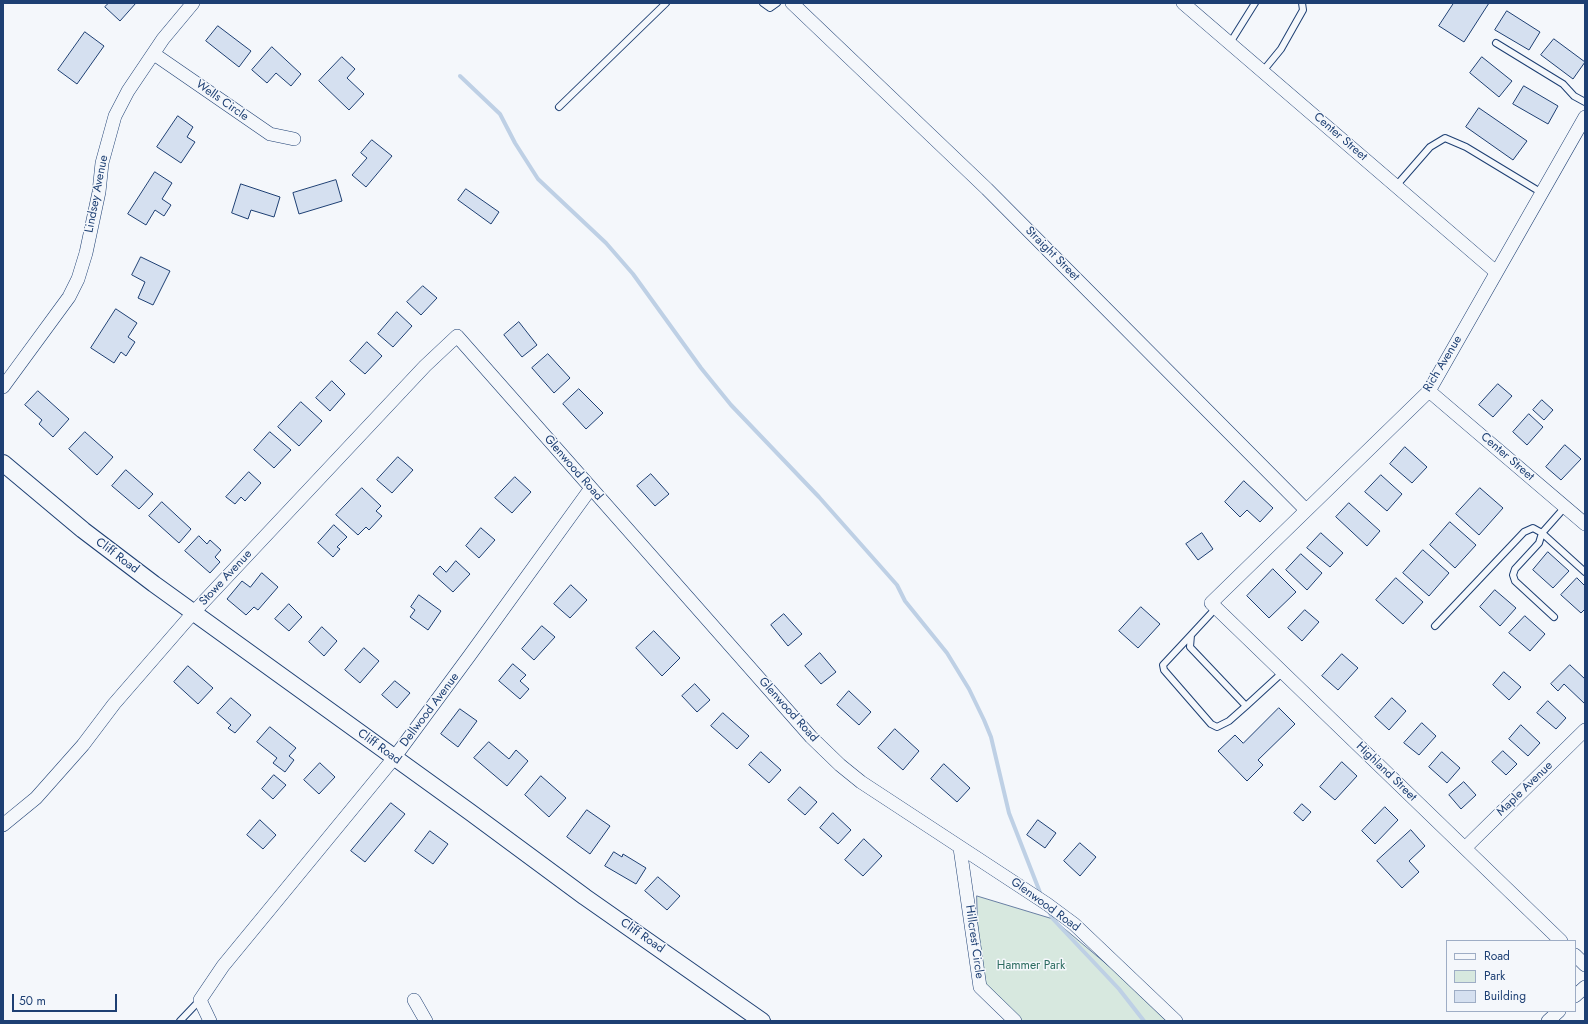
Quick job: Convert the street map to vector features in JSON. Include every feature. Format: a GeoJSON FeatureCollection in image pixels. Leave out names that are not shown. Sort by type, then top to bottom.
{"type":"FeatureCollection","features":[{"type":"Feature","properties":{"kind":"street","name":"Lindsey Avenue"},"geometry":{"type":"LineString","coordinates":[[3,386],[70,297],[78,279],[86,252],[99,192],[102,163],[115,116],[128,91],[163,39],[194,3]]}},
{"type":"Feature","properties":{"kind":"street","name":"Straight Street"},"geometry":{"type":"LineString","coordinates":[[792,3],[987,189],[1306,510]]}},
{"type":"Feature","properties":{"kind":"street","name":"Center Street"},"geometry":{"type":"LineString","coordinates":[[1183,3],[1496,272]]}},
{"type":"Feature","properties":{"kind":"street","name":"Wells Circle"},"geometry":{"type":"LineString","coordinates":[[154,54],[270,134],[294,139]]}},
{"type":"Feature","properties":{"kind":"street","name":"Rich Avenue"},"geometry":{"type":"LineString","coordinates":[[1214,605],[1306,510],[1429,391],[1585,117]]}},
{"type":"Feature","properties":{"kind":"street","name":"Glenwood Road"},"geometry":{"type":"LineString","coordinates":[[457,336],[810,737],[861,782],[1047,904],[1074,924],[1176,1021]]}},
{"type":"Feature","properties":{"kind":"street","name":"Stowe Avenue"},"geometry":{"type":"LineString","coordinates":[[3,825],[36,798],[83,745],[114,704],[193,613],[425,366],[457,336]]}},
{"type":"Feature","properties":{"kind":"street","name":"Center Street"},"geometry":{"type":"LineString","coordinates":[[1429,391],[1585,524]]}},
{"type":"Feature","properties":{"kind":"street","name":"Cliff Road"},"geometry":{"type":"LineString","coordinates":[[3,463],[83,530],[193,613],[585,897],[762,1021]]}},
{"type":"Feature","properties":{"kind":"street","name":"Dellwood Avenue"},"geometry":{"type":"LineString","coordinates":[[200,1000],[223,966],[394,758],[475,649],[590,488]]}},
{"type":"Feature","properties":{"kind":"street","name":"Highland Street"},"geometry":{"type":"LineString","coordinates":[[1214,605],[1559,940]]}},
{"type":"Feature","properties":{"kind":"street","name":"Maple Avenue"},"geometry":{"type":"LineString","coordinates":[[1465,848],[1585,730]]}},
{"type":"Feature","properties":{"kind":"street","name":"Hillcrest Circle"},"geometry":{"type":"LineString","coordinates":[[960,848],[980,987],[1015,1021]]}},
{"type":"Feature","properties":{"kind":"street"},"geometry":{"type":"LineString","coordinates":[[1576,956],[1585,965]]}},
{"type":"Feature","properties":{"kind":"street"},"geometry":{"type":"LineString","coordinates":[[1576,995],[1585,987]]}},
{"type":"Feature","properties":{"kind":"street"},"geometry":{"type":"LineString","coordinates":[[200,1000],[210,1021]]}},
{"type":"Feature","properties":{"kind":"street"},"geometry":{"type":"LineString","coordinates":[[414,1000],[426,1021]]}},
{"type":"Feature","properties":{"kind":"street"},"geometry":{"type":"LineString","coordinates":[[1548,1021],[1558,1012]]}},
{"type":"Feature","properties":{"kind":"lane"},"geometry":{"type":"LineString","coordinates":[[558,107],[666,3]]}},
{"type":"Feature","properties":{"kind":"lane"},"geometry":{"type":"LineString","coordinates":[[763,3],[770,8],[777,3]]}},
{"type":"Feature","properties":{"kind":"lane"},"geometry":{"type":"LineString","coordinates":[[1230,43],[1255,3]]}},
{"type":"Feature","properties":{"kind":"lane"},"geometry":{"type":"LineString","coordinates":[[1263,71],[1281,49],[1303,10],[1302,3]]}},
{"type":"Feature","properties":{"kind":"lane"},"geometry":{"type":"LineString","coordinates":[[1496,43],[1563,84],[1574,96],[1585,102]]}},
{"type":"Feature","properties":{"kind":"lane"},"geometry":{"type":"LineString","coordinates":[[1396,186],[1430,148],[1445,138],[1466,147],[1542,192]]}},
{"type":"Feature","properties":{"kind":"lane"},"geometry":{"type":"LineString","coordinates":[[1554,617],[1515,581],[1513,575],[1515,569],[1539,543],[1542,533],[1565,507]]}},
{"type":"Feature","properties":{"kind":"lane"},"geometry":{"type":"LineString","coordinates":[[1435,626],[1524,532],[1533,528],[1542,533],[1585,572]]}},
{"type":"Feature","properties":{"kind":"lane"},"geometry":{"type":"LineString","coordinates":[[1214,605],[1191,635],[1163,665],[1164,670],[1211,724],[1217,727],[1229,721],[1283,672]]}},
{"type":"Feature","properties":{"kind":"lane"},"geometry":{"type":"LineString","coordinates":[[1191,635],[1190,647],[1246,706]]}},
{"type":"Feature","properties":{"kind":"lane"},"geometry":{"type":"LineString","coordinates":[[180,1021],[200,1000]]}},
{"type":"Feature","properties":{"kind":"green space","name":"Hammer Park"},"geometry":{"type":"Polygon","coordinates":[[[977,896],[1053,919],[1174,1021],[1015,1021],[980,987],[977,896]]]}},
{"type":"Feature","properties":{"kind":"building"},"geometry":{"type":"Polygon","coordinates":[[[109,3],[136,3],[120,21],[105,7],[109,3]]]}},
{"type":"Feature","properties":{"kind":"building"},"geometry":{"type":"Polygon","coordinates":[[[1454,3],[1489,3],[1464,42],[1439,26],[1454,3]]]}},
{"type":"Feature","properties":{"kind":"building"},"geometry":{"type":"Polygon","coordinates":[[[1507,11],[1540,32],[1529,50],[1495,30],[1507,11]]]}},
{"type":"Feature","properties":{"kind":"building"},"geometry":{"type":"Polygon","coordinates":[[[218,26],[251,51],[239,67],[206,41],[218,26]]]}},
{"type":"Feature","properties":{"kind":"building"},"geometry":{"type":"Polygon","coordinates":[[[85,32],[104,46],[77,84],[58,70],[85,32]]]}},
{"type":"Feature","properties":{"kind":"building"},"geometry":{"type":"Polygon","coordinates":[[[1554,39],[1585,62],[1573,79],[1541,55],[1554,39]]]}},
{"type":"Feature","properties":{"kind":"building"},"geometry":{"type":"Polygon","coordinates":[[[272,47],[301,74],[291,86],[276,73],[267,83],[252,70],[272,47]]]}},
{"type":"Feature","properties":{"kind":"building"},"geometry":{"type":"Polygon","coordinates":[[[342,57],[355,69],[347,78],[364,94],[349,110],[319,81],[342,57]]]}},
{"type":"Feature","properties":{"kind":"building"},"geometry":{"type":"Polygon","coordinates":[[[1482,57],[1512,81],[1499,97],[1470,73],[1482,57]]]}},
{"type":"Feature","properties":{"kind":"building"},"geometry":{"type":"Polygon","coordinates":[[[1524,86],[1558,106],[1548,124],[1513,104],[1524,86]]]}},
{"type":"Feature","properties":{"kind":"building"},"geometry":{"type":"Polygon","coordinates":[[[1479,108],[1527,141],[1513,160],[1466,127],[1479,108]]]}},
{"type":"Feature","properties":{"kind":"building"},"geometry":{"type":"Polygon","coordinates":[[[178,116],[193,127],[187,137],[195,142],[181,163],[157,147],[178,116]]]}},
{"type":"Feature","properties":{"kind":"building"},"geometry":{"type":"Polygon","coordinates":[[[372,140],[392,156],[366,187],[352,175],[367,158],[361,153],[372,140]]]}},
{"type":"Feature","properties":{"kind":"building"},"geometry":{"type":"Polygon","coordinates":[[[155,172],[172,183],[162,199],[171,205],[164,216],[155,210],[146,225],[128,214],[155,172]]]}},
{"type":"Feature","properties":{"kind":"building"},"geometry":{"type":"Polygon","coordinates":[[[336,180],[342,201],[299,214],[293,193],[336,180]]]}},
{"type":"Feature","properties":{"kind":"building"},"geometry":{"type":"Polygon","coordinates":[[[241,184],[280,197],[274,217],[251,210],[248,219],[232,213],[241,184]]]}},
{"type":"Feature","properties":{"kind":"building"},"geometry":{"type":"Polygon","coordinates":[[[466,189],[499,212],[491,224],[458,200],[466,189]]]}},
{"type":"Feature","properties":{"kind":"building"},"geometry":{"type":"Polygon","coordinates":[[[141,257],[170,271],[153,305],[138,298],[145,282],[132,275],[141,257]]]}},
{"type":"Feature","properties":{"kind":"building"},"geometry":{"type":"Polygon","coordinates":[[[423,286],[437,298],[421,315],[407,302],[423,286]]]}},
{"type":"Feature","properties":{"kind":"building"},"geometry":{"type":"Polygon","coordinates":[[[116,309],[137,323],[128,337],[135,342],[126,356],[121,352],[114,363],[91,348],[116,309]]]}},
{"type":"Feature","properties":{"kind":"building"},"geometry":{"type":"Polygon","coordinates":[[[397,312],[412,326],[393,347],[378,334],[397,312]]]}},
{"type":"Feature","properties":{"kind":"building"},"geometry":{"type":"Polygon","coordinates":[[[519,322],[537,345],[522,357],[504,335],[519,322]]]}},
{"type":"Feature","properties":{"kind":"building"},"geometry":{"type":"Polygon","coordinates":[[[367,342],[382,356],[365,374],[350,361],[367,342]]]}},
{"type":"Feature","properties":{"kind":"building"},"geometry":{"type":"Polygon","coordinates":[[[548,354],[570,378],[554,393],[532,368],[548,354]]]}},
{"type":"Feature","properties":{"kind":"building"},"geometry":{"type":"Polygon","coordinates":[[[332,381],[345,394],[330,411],[316,398],[332,381]]]}},
{"type":"Feature","properties":{"kind":"building"},"geometry":{"type":"Polygon","coordinates":[[[1498,384],[1512,396],[1493,417],[1479,405],[1498,384]]]}},
{"type":"Feature","properties":{"kind":"building"},"geometry":{"type":"Polygon","coordinates":[[[579,389],[603,413],[586,429],[563,404],[579,389]]]}},
{"type":"Feature","properties":{"kind":"building"},"geometry":{"type":"Polygon","coordinates":[[[38,391],[69,419],[53,437],[39,424],[42,420],[25,405],[38,391]]]}},
{"type":"Feature","properties":{"kind":"building"},"geometry":{"type":"Polygon","coordinates":[[[1542,400],[1553,410],[1544,420],[1533,410],[1542,400]]]}},
{"type":"Feature","properties":{"kind":"building"},"geometry":{"type":"Polygon","coordinates":[[[301,402],[322,421],[299,446],[278,427],[301,402]]]}},
{"type":"Feature","properties":{"kind":"building"},"geometry":{"type":"Polygon","coordinates":[[[1529,414],[1543,427],[1527,445],[1513,432],[1529,414]]]}},
{"type":"Feature","properties":{"kind":"building"},"geometry":{"type":"Polygon","coordinates":[[[85,432],[113,457],[97,475],[69,449],[85,432]]]}},
{"type":"Feature","properties":{"kind":"building"},"geometry":{"type":"Polygon","coordinates":[[[270,432],[291,450],[274,468],[254,450],[270,432]]]}},
{"type":"Feature","properties":{"kind":"building"},"geometry":{"type":"Polygon","coordinates":[[[1565,445],[1581,459],[1561,480],[1546,467],[1565,445]]]}},
{"type":"Feature","properties":{"kind":"building"},"geometry":{"type":"Polygon","coordinates":[[[1405,447],[1427,467],[1412,483],[1390,464],[1405,447]]]}},
{"type":"Feature","properties":{"kind":"building"},"geometry":{"type":"Polygon","coordinates":[[[398,457],[413,470],[392,493],[377,480],[398,457]]]}},
{"type":"Feature","properties":{"kind":"building"},"geometry":{"type":"Polygon","coordinates":[[[126,470],[153,494],[139,509],[112,486],[126,470]]]}},
{"type":"Feature","properties":{"kind":"building"},"geometry":{"type":"Polygon","coordinates":[[[249,472],[261,483],[245,501],[241,497],[235,504],[226,497],[249,472]]]}},
{"type":"Feature","properties":{"kind":"building"},"geometry":{"type":"Polygon","coordinates":[[[651,474],[669,494],[655,506],[637,486],[651,474]]]}},
{"type":"Feature","properties":{"kind":"building"},"geometry":{"type":"Polygon","coordinates":[[[1381,475],[1402,494],[1387,511],[1365,492],[1381,475]]]}},
{"type":"Feature","properties":{"kind":"building"},"geometry":{"type":"Polygon","coordinates":[[[515,477],[531,492],[512,513],[495,498],[515,477]]]}},
{"type":"Feature","properties":{"kind":"building"},"geometry":{"type":"Polygon","coordinates":[[[1244,481],[1273,508],[1260,522],[1247,510],[1240,517],[1225,502],[1244,481]]]}},
{"type":"Feature","properties":{"kind":"building"},"geometry":{"type":"Polygon","coordinates":[[[362,488],[381,506],[376,511],[382,516],[369,530],[366,527],[358,535],[336,515],[362,488]]]}},
{"type":"Feature","properties":{"kind":"building"},"geometry":{"type":"Polygon","coordinates":[[[1480,488],[1503,508],[1479,535],[1456,514],[1480,488]]]}},
{"type":"Feature","properties":{"kind":"building"},"geometry":{"type":"Polygon","coordinates":[[[162,502],[191,529],[179,543],[149,516],[162,502]]]}},
{"type":"Feature","properties":{"kind":"building"},"geometry":{"type":"Polygon","coordinates":[[[1349,503],[1380,531],[1367,546],[1336,517],[1349,503]]]}},
{"type":"Feature","properties":{"kind":"building"},"geometry":{"type":"Polygon","coordinates":[[[1450,522],[1476,545],[1455,568],[1430,545],[1450,522]]]}},
{"type":"Feature","properties":{"kind":"building"},"geometry":{"type":"Polygon","coordinates":[[[334,525],[347,537],[337,547],[340,549],[333,557],[318,543],[334,525]]]}},
{"type":"Feature","properties":{"kind":"building"},"geometry":{"type":"Polygon","coordinates":[[[481,528],[495,540],[479,558],[466,546],[481,528]]]}},
{"type":"Feature","properties":{"kind":"building"},"geometry":{"type":"Polygon","coordinates":[[[1202,533],[1213,549],[1198,560],[1186,544],[1202,533]]]}},
{"type":"Feature","properties":{"kind":"building"},"geometry":{"type":"Polygon","coordinates":[[[1321,533],[1343,553],[1330,567],[1307,548],[1321,533]]]}},
{"type":"Feature","properties":{"kind":"building"},"geometry":{"type":"Polygon","coordinates":[[[199,536],[207,544],[210,540],[221,550],[215,557],[220,562],[210,573],[185,551],[199,536]]]}},
{"type":"Feature","properties":{"kind":"building"},"geometry":{"type":"Polygon","coordinates":[[[1423,550],[1449,573],[1429,596],[1403,573],[1423,550]]]}},
{"type":"Feature","properties":{"kind":"building"},"geometry":{"type":"Polygon","coordinates":[[[1548,552],[1569,571],[1553,588],[1533,570],[1548,552]]]}},
{"type":"Feature","properties":{"kind":"building"},"geometry":{"type":"Polygon","coordinates":[[[1301,554],[1322,573],[1307,590],[1286,570],[1301,554]]]}},
{"type":"Feature","properties":{"kind":"building"},"geometry":{"type":"Polygon","coordinates":[[[456,561],[470,574],[453,592],[433,574],[440,566],[446,572],[456,561]]]}},
{"type":"Feature","properties":{"kind":"building"},"geometry":{"type":"Polygon","coordinates":[[[1273,569],[1296,592],[1269,618],[1247,596],[1273,569]]]}},
{"type":"Feature","properties":{"kind":"building"},"geometry":{"type":"Polygon","coordinates":[[[262,573],[278,587],[258,610],[254,607],[246,615],[227,599],[242,581],[250,587],[262,573]]]}},
{"type":"Feature","properties":{"kind":"building"},"geometry":{"type":"Polygon","coordinates":[[[1396,578],[1423,602],[1403,624],[1376,600],[1396,578]]]}},
{"type":"Feature","properties":{"kind":"building"},"geometry":{"type":"Polygon","coordinates":[[[1577,578],[1585,586],[1585,609],[1581,613],[1561,595],[1577,578]]]}},
{"type":"Feature","properties":{"kind":"building"},"geometry":{"type":"Polygon","coordinates":[[[571,585],[587,600],[570,618],[554,604],[571,585]]]}},
{"type":"Feature","properties":{"kind":"building"},"geometry":{"type":"Polygon","coordinates":[[[1495,590],[1516,608],[1500,626],[1480,607],[1495,590]]]}},
{"type":"Feature","properties":{"kind":"building"},"geometry":{"type":"Polygon","coordinates":[[[419,595],[441,611],[428,630],[410,617],[415,610],[411,607],[419,595]]]}},
{"type":"Feature","properties":{"kind":"building"},"geometry":{"type":"Polygon","coordinates":[[[289,604],[302,617],[289,631],[275,619],[289,604]]]}},
{"type":"Feature","properties":{"kind":"building"},"geometry":{"type":"Polygon","coordinates":[[[1141,607],[1160,624],[1138,648],[1119,631],[1141,607]]]}},
{"type":"Feature","properties":{"kind":"building"},"geometry":{"type":"Polygon","coordinates":[[[1305,610],[1319,622],[1302,641],[1288,628],[1305,610]]]}},
{"type":"Feature","properties":{"kind":"building"},"geometry":{"type":"Polygon","coordinates":[[[784,614],[802,634],[788,646],[771,625],[784,614]]]}},
{"type":"Feature","properties":{"kind":"building"},"geometry":{"type":"Polygon","coordinates":[[[1525,616],[1545,634],[1530,651],[1509,633],[1525,616]]]}},
{"type":"Feature","properties":{"kind":"building"},"geometry":{"type":"Polygon","coordinates":[[[542,626],[555,637],[534,660],[522,649],[542,626]]]}},
{"type":"Feature","properties":{"kind":"building"},"geometry":{"type":"Polygon","coordinates":[[[322,627],[337,641],[324,656],[309,642],[322,627]]]}},
{"type":"Feature","properties":{"kind":"building"},"geometry":{"type":"Polygon","coordinates":[[[654,631],[680,658],[662,676],[636,648],[654,631]]]}},
{"type":"Feature","properties":{"kind":"building"},"geometry":{"type":"Polygon","coordinates":[[[364,648],[379,661],[360,683],[345,670],[364,648]]]}},
{"type":"Feature","properties":{"kind":"building"},"geometry":{"type":"Polygon","coordinates":[[[820,653],[836,672],[821,684],[805,666],[820,653]]]}},
{"type":"Feature","properties":{"kind":"building"},"geometry":{"type":"Polygon","coordinates":[[[1342,654],[1358,668],[1338,690],[1322,676],[1342,654]]]}},
{"type":"Feature","properties":{"kind":"building"},"geometry":{"type":"Polygon","coordinates":[[[513,664],[526,675],[520,681],[529,689],[520,699],[499,681],[513,664]]]}},
{"type":"Feature","properties":{"kind":"building"},"geometry":{"type":"Polygon","coordinates":[[[1570,665],[1585,679],[1585,704],[1564,684],[1558,691],[1551,684],[1570,665]]]}},
{"type":"Feature","properties":{"kind":"building"},"geometry":{"type":"Polygon","coordinates":[[[188,666],[213,688],[198,704],[174,682],[188,666]]]}},
{"type":"Feature","properties":{"kind":"building"},"geometry":{"type":"Polygon","coordinates":[[[1504,672],[1521,687],[1509,700],[1493,685],[1504,672]]]}},
{"type":"Feature","properties":{"kind":"building"},"geometry":{"type":"Polygon","coordinates":[[[395,681],[410,693],[397,708],[382,695],[395,681]]]}},
{"type":"Feature","properties":{"kind":"building"},"geometry":{"type":"Polygon","coordinates":[[[695,684],[710,700],[697,712],[682,696],[695,684]]]}},
{"type":"Feature","properties":{"kind":"building"},"geometry":{"type":"Polygon","coordinates":[[[849,691],[871,712],[859,725],[837,705],[849,691]]]}},
{"type":"Feature","properties":{"kind":"building"},"geometry":{"type":"Polygon","coordinates":[[[231,698],[251,715],[235,733],[228,728],[231,725],[217,713],[231,698]]]}},
{"type":"Feature","properties":{"kind":"building"},"geometry":{"type":"Polygon","coordinates":[[[1392,698],[1406,711],[1389,730],[1375,717],[1392,698]]]}},
{"type":"Feature","properties":{"kind":"building"},"geometry":{"type":"Polygon","coordinates":[[[1548,701],[1566,718],[1556,729],[1537,713],[1548,701]]]}},
{"type":"Feature","properties":{"kind":"building"},"geometry":{"type":"Polygon","coordinates":[[[1279,708],[1295,724],[1258,760],[1263,765],[1247,781],[1218,751],[1235,735],[1243,743],[1279,708]]]}},
{"type":"Feature","properties":{"kind":"building"},"geometry":{"type":"Polygon","coordinates":[[[460,709],[477,721],[458,747],[441,734],[460,709]]]}},
{"type":"Feature","properties":{"kind":"building"},"geometry":{"type":"Polygon","coordinates":[[[723,713],[749,736],[737,749],[711,726],[723,713]]]}},
{"type":"Feature","properties":{"kind":"building"},"geometry":{"type":"Polygon","coordinates":[[[1422,723],[1436,736],[1419,755],[1404,743],[1422,723]]]}},
{"type":"Feature","properties":{"kind":"building"},"geometry":{"type":"Polygon","coordinates":[[[1521,725],[1540,743],[1528,756],[1509,739],[1521,725]]]}},
{"type":"Feature","properties":{"kind":"building"},"geometry":{"type":"Polygon","coordinates":[[[270,727],[296,748],[289,756],[294,760],[285,772],[273,763],[277,758],[257,742],[270,727]]]}},
{"type":"Feature","properties":{"kind":"building"},"geometry":{"type":"Polygon","coordinates":[[[895,729],[919,751],[903,770],[878,748],[895,729]]]}},
{"type":"Feature","properties":{"kind":"building"},"geometry":{"type":"Polygon","coordinates":[[[489,742],[509,759],[516,750],[528,761],[507,786],[474,758],[489,742]]]}},
{"type":"Feature","properties":{"kind":"building"},"geometry":{"type":"Polygon","coordinates":[[[1503,751],[1517,764],[1506,775],[1492,762],[1503,751]]]}},
{"type":"Feature","properties":{"kind":"building"},"geometry":{"type":"Polygon","coordinates":[[[761,752],[781,770],[769,783],[749,765],[761,752]]]}},
{"type":"Feature","properties":{"kind":"building"},"geometry":{"type":"Polygon","coordinates":[[[1442,752],[1460,768],[1447,783],[1429,767],[1442,752]]]}},
{"type":"Feature","properties":{"kind":"building"},"geometry":{"type":"Polygon","coordinates":[[[1342,762],[1357,776],[1335,800],[1320,787],[1342,762]]]}},
{"type":"Feature","properties":{"kind":"building"},"geometry":{"type":"Polygon","coordinates":[[[320,763],[335,777],[319,794],[304,780],[320,763]]]}},
{"type":"Feature","properties":{"kind":"building"},"geometry":{"type":"Polygon","coordinates":[[[944,764],[970,788],[957,802],[931,779],[944,764]]]}},
{"type":"Feature","properties":{"kind":"building"},"geometry":{"type":"Polygon","coordinates":[[[274,775],[286,785],[273,799],[262,789],[274,775]]]}},
{"type":"Feature","properties":{"kind":"building"},"geometry":{"type":"Polygon","coordinates":[[[541,776],[566,798],[549,817],[525,795],[541,776]]]}},
{"type":"Feature","properties":{"kind":"building"},"geometry":{"type":"Polygon","coordinates":[[[1464,782],[1476,795],[1461,809],[1449,795],[1464,782]]]}},
{"type":"Feature","properties":{"kind":"building"},"geometry":{"type":"Polygon","coordinates":[[[800,787],[817,802],[805,815],[788,800],[800,787]]]}},
{"type":"Feature","properties":{"kind":"building"},"geometry":{"type":"Polygon","coordinates":[[[391,803],[405,814],[365,862],[351,851],[391,803]]]}},
{"type":"Feature","properties":{"kind":"building"},"geometry":{"type":"Polygon","coordinates":[[[1302,804],[1311,812],[1303,821],[1294,813],[1302,804]]]}},
{"type":"Feature","properties":{"kind":"building"},"geometry":{"type":"Polygon","coordinates":[[[1385,807],[1398,820],[1375,844],[1362,831],[1385,807]]]}},
{"type":"Feature","properties":{"kind":"building"},"geometry":{"type":"Polygon","coordinates":[[[587,810],[610,826],[590,854],[567,837],[587,810]]]}},
{"type":"Feature","properties":{"kind":"building"},"geometry":{"type":"Polygon","coordinates":[[[833,813],[851,830],[838,844],[820,828],[833,813]]]}},
{"type":"Feature","properties":{"kind":"building"},"geometry":{"type":"Polygon","coordinates":[[[260,820],[276,835],[263,849],[247,835],[260,820]]]}},
{"type":"Feature","properties":{"kind":"building"},"geometry":{"type":"Polygon","coordinates":[[[1038,820],[1056,833],[1045,848],[1027,835],[1038,820]]]}},
{"type":"Feature","properties":{"kind":"building"},"geometry":{"type":"Polygon","coordinates":[[[1411,830],[1425,846],[1409,861],[1419,872],[1402,888],[1377,861],[1411,830]]]}},
{"type":"Feature","properties":{"kind":"building"},"geometry":{"type":"Polygon","coordinates":[[[430,831],[448,844],[433,864],[415,851],[430,831]]]}},
{"type":"Feature","properties":{"kind":"building"},"geometry":{"type":"Polygon","coordinates":[[[864,839],[882,856],[863,876],[845,860],[864,839]]]}},
{"type":"Feature","properties":{"kind":"building"},"geometry":{"type":"Polygon","coordinates":[[[1080,843],[1096,857],[1080,876],[1064,861],[1080,843]]]}},
{"type":"Feature","properties":{"kind":"building"},"geometry":{"type":"Polygon","coordinates":[[[614,852],[622,857],[623,854],[646,868],[636,884],[605,866],[614,852]]]}},
{"type":"Feature","properties":{"kind":"building"},"geometry":{"type":"Polygon","coordinates":[[[658,877],[680,896],[667,910],[645,891],[658,877]]]}},
{"type":"Feature","properties":{"kind":"waterway"},"geometry":{"type":"LineString","coordinates":[[460,76],[500,114],[515,143],[538,179],[606,243],[633,274],[701,368],[731,405],[819,497],[897,585],[905,601],[947,653],[969,689],[991,737],[1009,813],[1041,895]]}},
{"type":"Feature","properties":{"kind":"waterway"},"geometry":{"type":"LineString","coordinates":[[1048,910],[1053,919],[1119,989],[1144,1021]]}}]}
